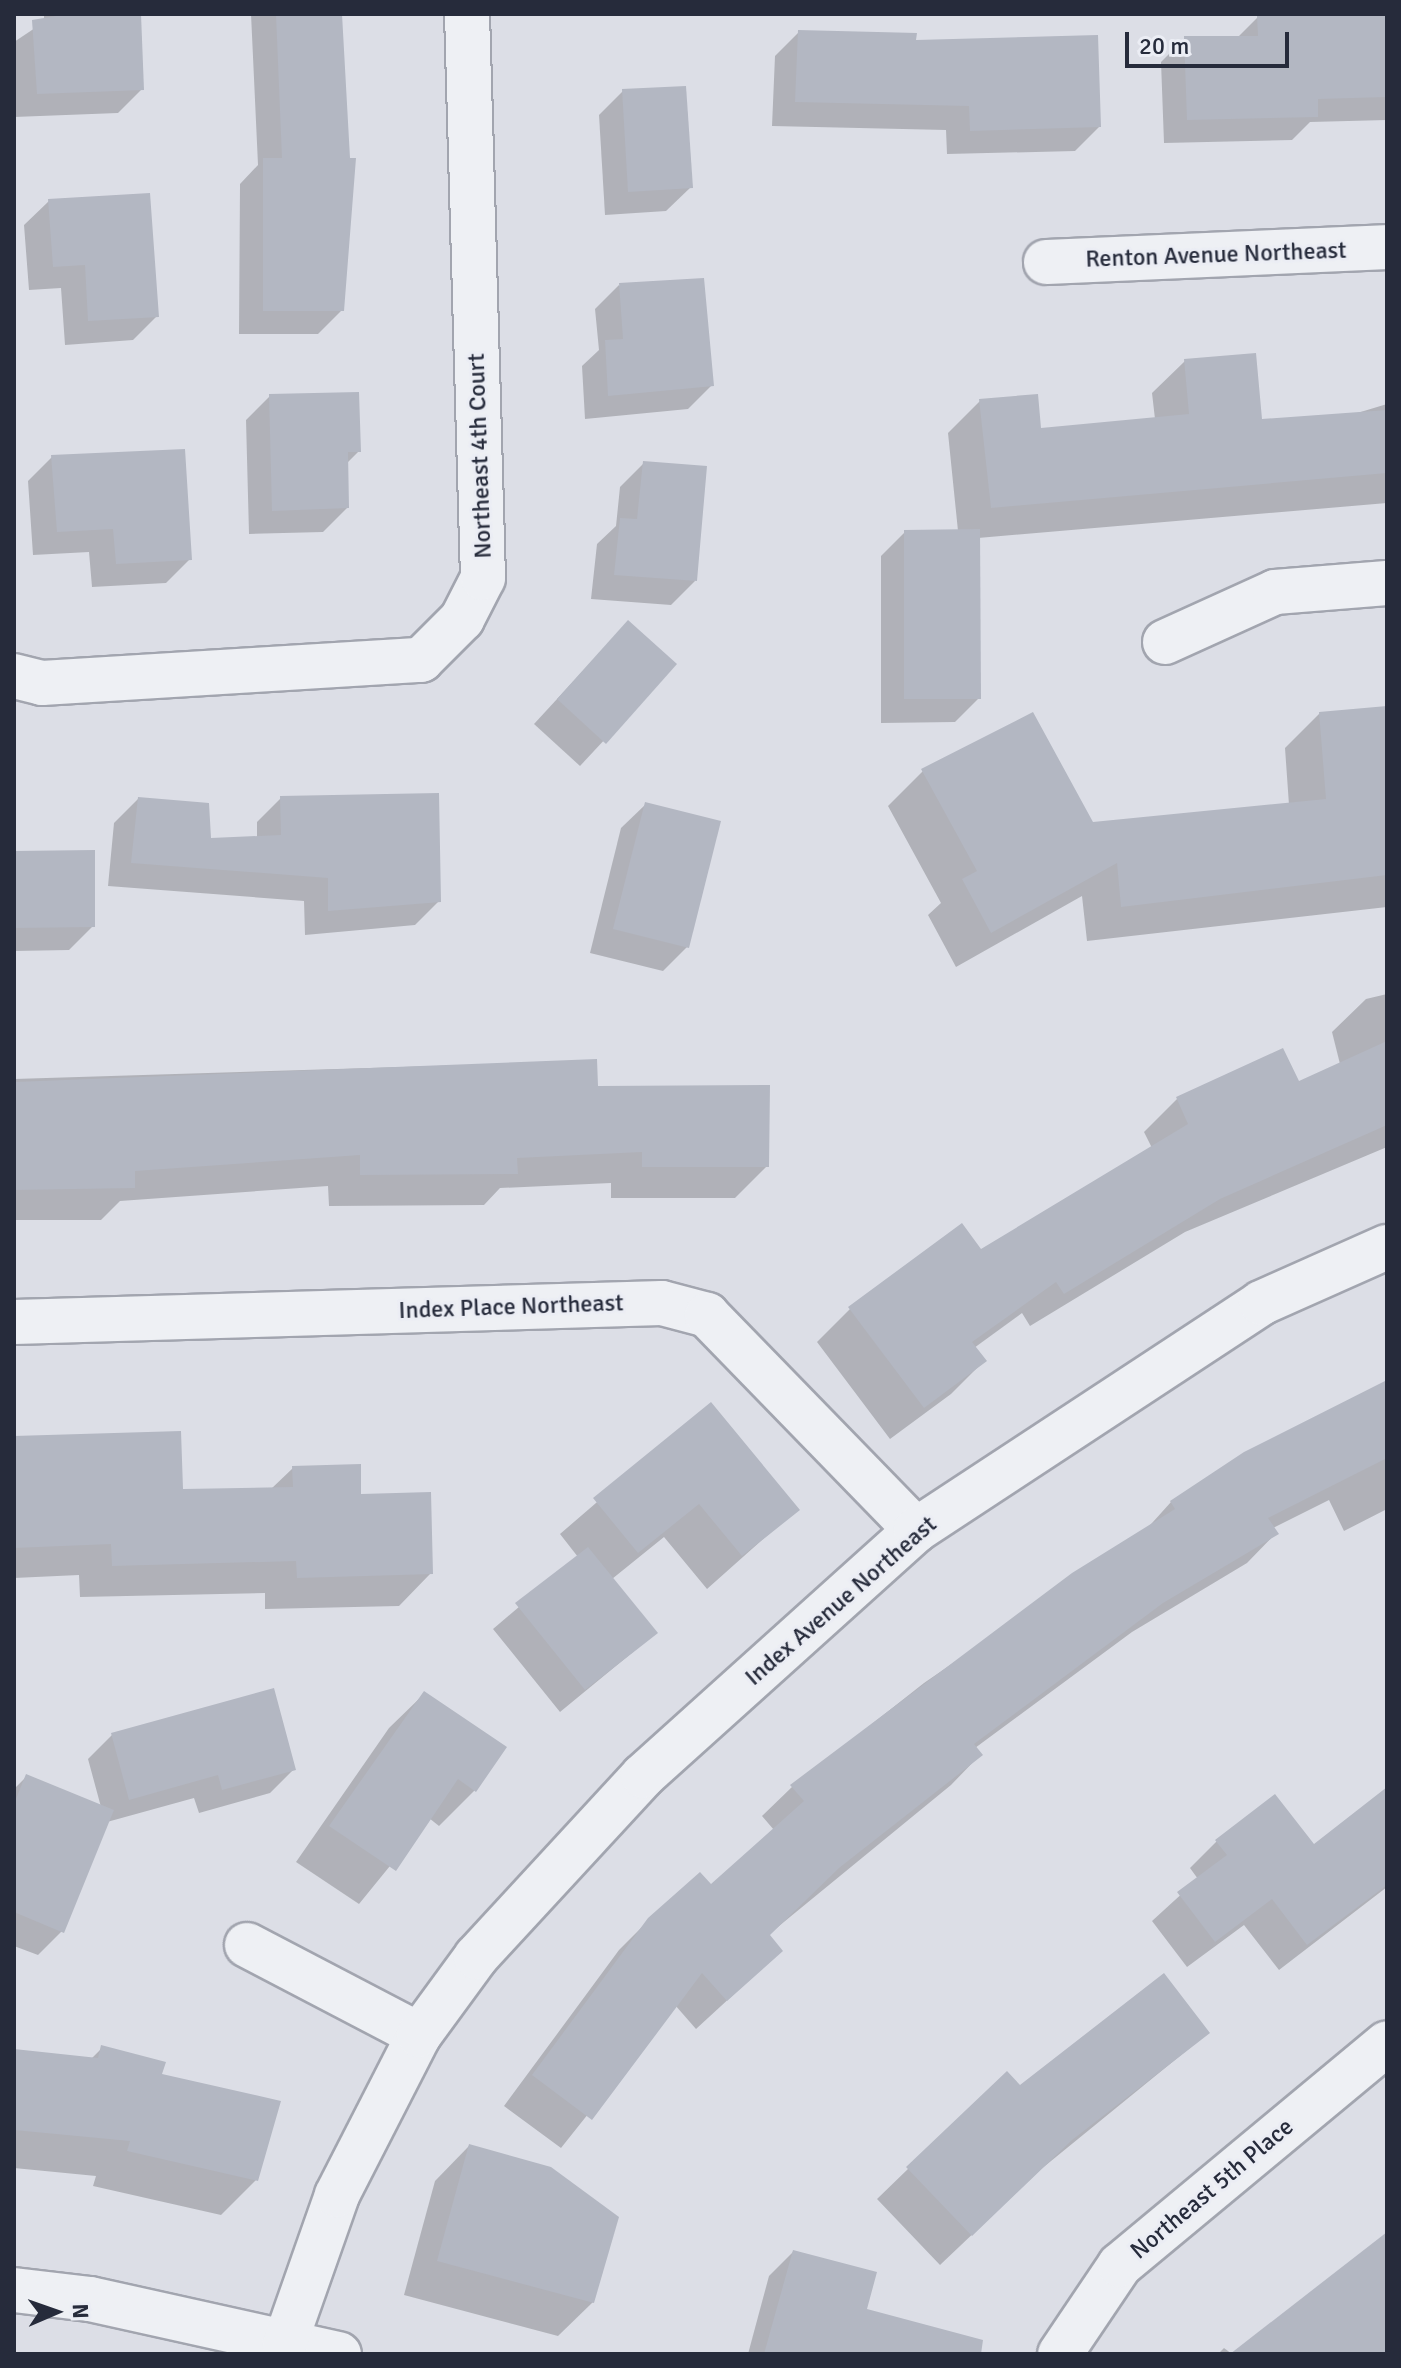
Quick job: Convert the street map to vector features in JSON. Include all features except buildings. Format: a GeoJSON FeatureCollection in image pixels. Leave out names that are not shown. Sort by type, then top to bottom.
{"type":"FeatureCollection","features":[{"type":"Feature","properties":{"kind":"street","name":"Northeast 4th Court"},"geometry":{"type":"LineString","coordinates":[[14,676],[42,683],[421,660],[462,619],[483,578],[467,14]]}},
{"type":"Feature","properties":{"kind":"street","name":"Renton Avenue Northeast"},"geometry":{"type":"LineString","coordinates":[[1046,262],[1387,247]]}},
{"type":"Feature","properties":{"kind":"street"},"geometry":{"type":"LineString","coordinates":[[1165,642],[1275,592],[1387,583]]}},
{"type":"Feature","properties":{"kind":"street","name":"Index Avenue Northeast"},"geometry":{"type":"LineString","coordinates":[[285,2343],[337,2195],[419,2035],[476,1957],[643,1776],[916,1530],[1261,1303],[1387,1247]]}},
{"type":"Feature","properties":{"kind":"street","name":"Index Place Northeast"},"geometry":{"type":"LineString","coordinates":[[14,1322],[662,1303],[707,1315],[916,1530]]}},
{"type":"Feature","properties":{"kind":"street"},"geometry":{"type":"LineString","coordinates":[[247,1945],[419,2035]]}},
{"type":"Feature","properties":{"kind":"street","name":"Northeast 5th Place"},"geometry":{"type":"LineString","coordinates":[[1060,2354],[1120,2265],[1387,2043]]}},
{"type":"Feature","properties":{"kind":"street"},"geometry":{"type":"LineString","coordinates":[[14,2290],[90,2299],[339,2354]]}}]}
